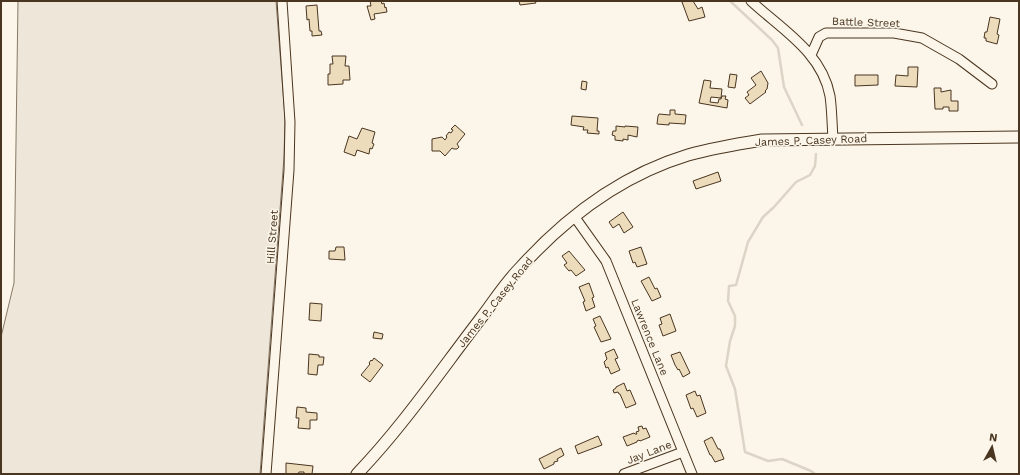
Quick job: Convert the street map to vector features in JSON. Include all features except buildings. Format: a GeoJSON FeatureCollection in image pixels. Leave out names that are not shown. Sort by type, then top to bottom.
{"type":"FeatureCollection","features":[{"type":"Feature","properties":{"kind":"main road","name":"James P. Casey Road"},"geometry":{"type":"LineString","coordinates":[[358,474],[399,424],[519,269],[574,216],[604,194],[624,182],[656,167],[688,155],[726,145],[762,140],[1019,137]]}},
{"type":"Feature","properties":{"kind":"street","name":"Hill Street"},"geometry":{"type":"LineString","coordinates":[[266,474],[289,170],[290,122],[282,1]]}},
{"type":"Feature","properties":{"kind":"street"},"geometry":{"type":"LineString","coordinates":[[751,1],[811,55],[820,70],[828,88],[831,105],[833,139]]}},
{"type":"Feature","properties":{"kind":"street","name":"Battle Street"},"geometry":{"type":"LineString","coordinates":[[811,55],[819,37],[826,33],[894,33],[922,38],[932,43],[992,84]]}},
{"type":"Feature","properties":{"kind":"street","name":"Lawrence Lane"},"geometry":{"type":"LineString","coordinates":[[574,216],[606,261],[692,474]]}},
{"type":"Feature","properties":{"kind":"street","name":"Jay Lane"},"geometry":{"type":"LineString","coordinates":[[624,474],[682,452]]}},
{"type":"Feature","properties":{"kind":"shaded area"},"geometry":{"type":"Polygon","coordinates":[[[18,1],[276,1],[285,118],[284,157],[260,474],[1,474],[1,337],[14,283],[18,1]]]}},
{"type":"Feature","properties":{"kind":"waterway"},"geometry":{"type":"LineString","coordinates":[[730,1],[772,40],[778,48],[784,87],[802,125]]}},
{"type":"Feature","properties":{"kind":"waterway"},"geometry":{"type":"LineString","coordinates":[[815,474],[782,459],[768,461],[745,452],[735,389],[726,366],[730,341],[735,326],[735,316],[728,301],[729,286],[736,285],[748,242],[763,217],[796,182],[810,175],[815,166],[816,154]]}}]}
